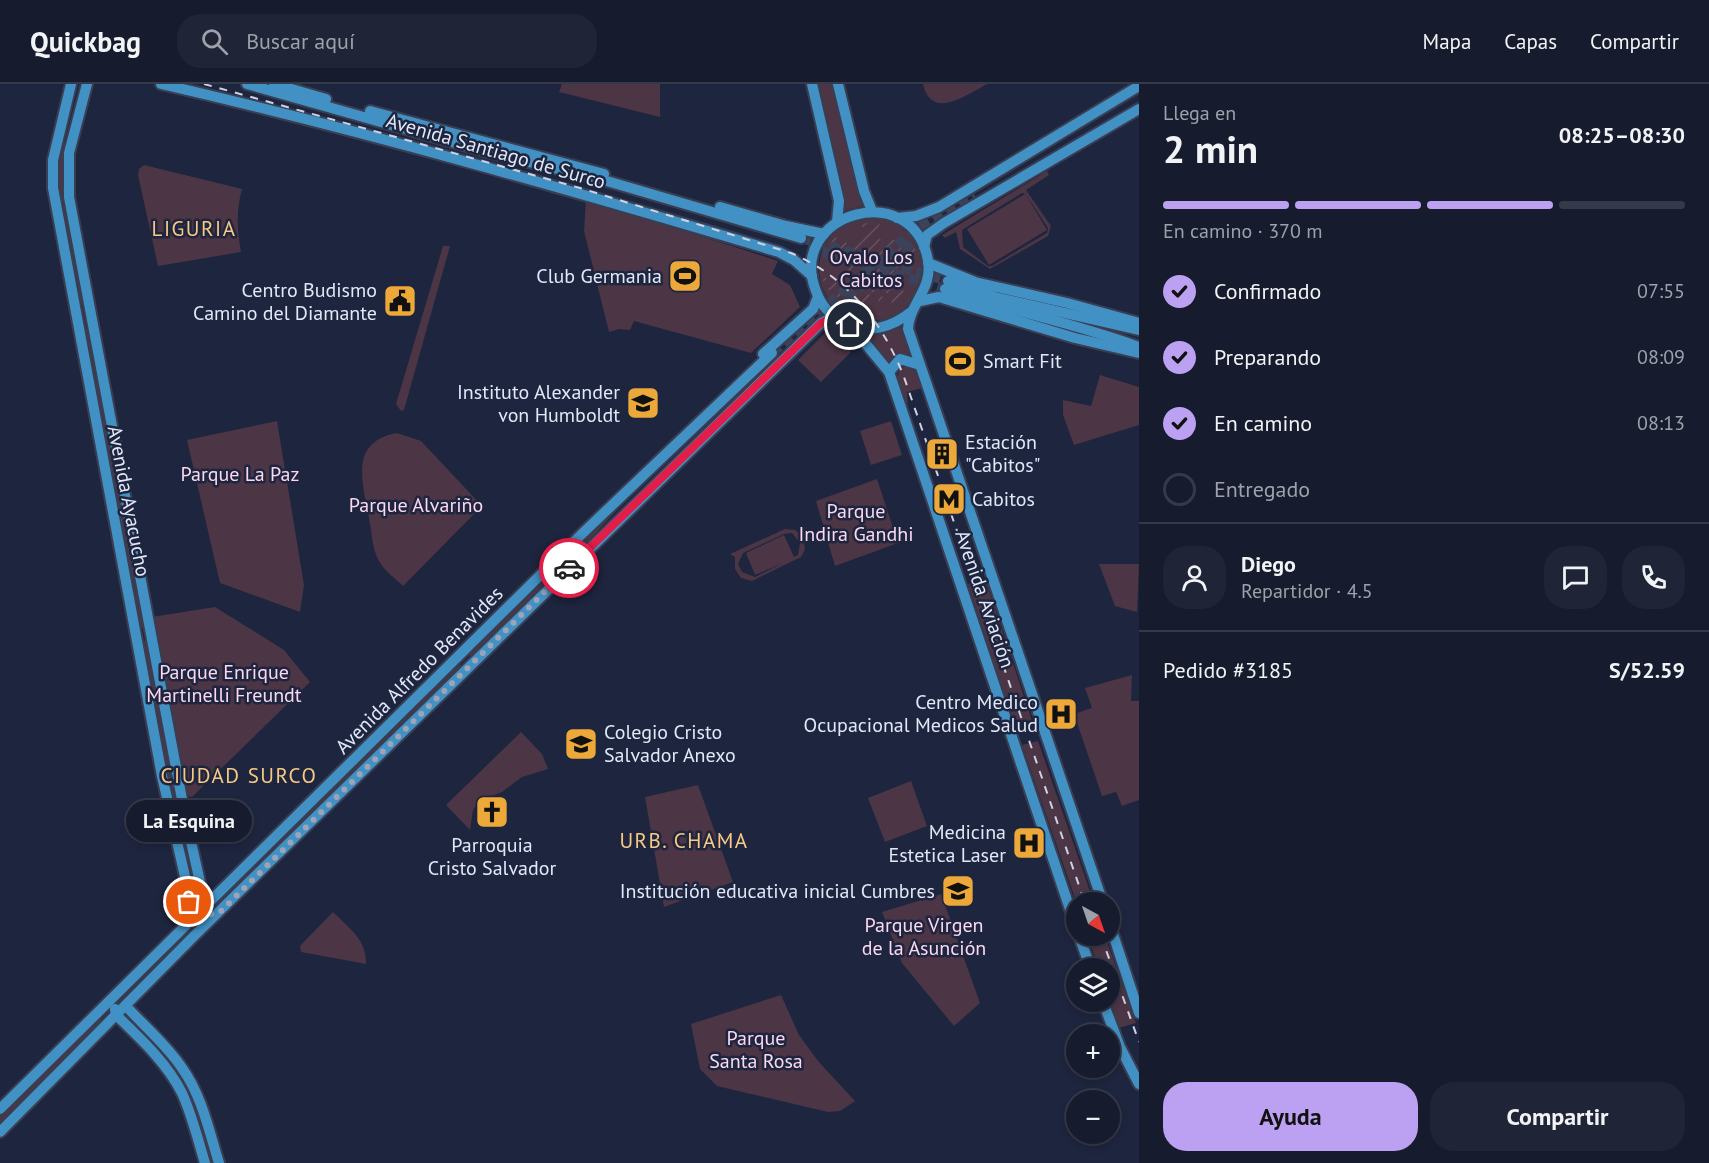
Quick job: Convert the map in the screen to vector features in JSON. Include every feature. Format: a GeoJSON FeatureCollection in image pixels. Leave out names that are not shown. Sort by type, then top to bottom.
{"type":"FeatureCollection","features":[{"type":"Feature","properties":{"kind":"main road","name":"Avenida Ayacucho"},"geometry":{"type":"LineString","coordinates":[[71,84],[54,153],[53,188],[160,765],[200,912]]}},
{"type":"Feature","properties":{"kind":"main road","name":"Avenida Ayacucho"},"geometry":{"type":"LineString","coordinates":[[87,84],[68,165],[70,205],[150,621],[200,912]]}},
{"type":"Feature","properties":{"kind":"main road","name":"Avenida Santiago de Surco"},"geometry":{"type":"LineString","coordinates":[[161,84],[308,118],[591,196],[779,252],[794,260],[812,276]]}},
{"type":"Feature","properties":{"kind":"main road","name":"Avenida Santiago de Surco"},"geometry":{"type":"LineString","coordinates":[[247,84],[339,106],[786,226],[824,234]]}},
{"type":"Feature","properties":{"kind":"main road","name":"Avenida Santiago de Surco"},"geometry":{"type":"LineString","coordinates":[[274,84],[339,106]]}},
{"type":"Feature","properties":{"kind":"main road"},"geometry":{"type":"LineString","coordinates":[[812,84],[839,201],[837,222]]}},
{"type":"Feature","properties":{"kind":"main road"},"geometry":{"type":"LineString","coordinates":[[838,84],[863,188],[872,211]]}},
{"type":"Feature","properties":{"kind":"main road"},"geometry":{"type":"LineString","coordinates":[[897,218],[916,216],[939,207],[1139,86]]}},
{"type":"Feature","properties":{"kind":"main road"},"geometry":{"type":"LineString","coordinates":[[1139,86],[1125,101],[976,196],[1139,100]]}},
{"type":"Feature","properties":{"kind":"main road"},"geometry":{"type":"LineString","coordinates":[[308,118],[339,106]]}},
{"type":"Feature","properties":{"kind":"main road"},"geometry":{"type":"LineString","coordinates":[[924,247],[927,235],[944,223],[1139,109]]}},
{"type":"Feature","properties":{"kind":"main road","name":"Avenida Santiago de Surco"},"geometry":{"type":"LineString","coordinates":[[582,172],[600,179],[800,242],[598,184],[582,172]]}},
{"type":"Feature","properties":{"kind":"main road"},"geometry":{"type":"LineString","coordinates":[[872,211],[897,218],[913,230],[924,247],[928,263],[927,282],[920,301],[910,312],[888,326],[869,328],[850,325],[837,319],[818,297],[812,276],[816,247],[824,234],[848,216],[872,211]]}},
{"type":"Feature","properties":{"kind":"main road"},"geometry":{"type":"LineString","coordinates":[[928,263],[975,282],[1139,322]]}},
{"type":"Feature","properties":{"kind":"main road"},"geometry":{"type":"LineString","coordinates":[[1139,330],[947,285],[995,305],[1091,329],[1139,347]]}},
{"type":"Feature","properties":{"kind":"main road","name":"Avenida Alfredo Benavides"},"geometry":{"type":"LineString","coordinates":[[634,485],[640,469],[813,309],[818,297]]}},
{"type":"Feature","properties":{"kind":"main road"},"geometry":{"type":"LineString","coordinates":[[920,301],[939,297],[1075,338],[1139,353]]}},
{"type":"Feature","properties":{"kind":"main road","name":"Avenida Aviación"},"geometry":{"type":"LineString","coordinates":[[910,312],[908,329],[1098,892]]}},
{"type":"Feature","properties":{"kind":"main road","name":"Avenida Alfredo Benavides"},"geometry":{"type":"LineString","coordinates":[[0,1132],[195,935],[821,323],[829,319],[837,319]]}},
{"type":"Feature","properties":{"kind":"main road","name":"Avenida Aviación"},"geometry":{"type":"LineString","coordinates":[[850,325],[889,372],[1066,897]]}},
{"type":"Feature","properties":{"kind":"main road","name":"Avenida Alfredo Benavides"},"geometry":{"type":"LineString","coordinates":[[0,1109],[634,485],[775,355],[639,491],[631,508]]}},
{"type":"Feature","properties":{"kind":"main road"},"geometry":{"type":"LineString","coordinates":[[889,372],[900,359],[920,365]]}},
{"type":"Feature","properties":{"kind":"main road"},"geometry":{"type":"LineString","coordinates":[[378,737],[388,747]]}},
{"type":"Feature","properties":{"kind":"main road"},"geometry":{"type":"LineString","coordinates":[[195,935],[200,912],[219,913]]}},
{"type":"Feature","properties":{"kind":"main road"},"geometry":{"type":"LineString","coordinates":[[1117,946],[1139,1013]]}},
{"type":"Feature","properties":{"kind":"main road"},"geometry":{"type":"LineString","coordinates":[[119,992],[119,1010],[143,1043],[166,1067],[182,1094],[205,1163]]}},
{"type":"Feature","properties":{"kind":"main road"},"geometry":{"type":"LineString","coordinates":[[101,1009],[119,1010],[152,1034],[181,1066],[192,1084],[219,1163]]}},
{"type":"Feature","properties":{"kind":"main road"},"geometry":{"type":"LineString","coordinates":[[1107,1012],[1120,1047],[1139,1084]]}},
{"type":"Feature","properties":{"kind":"main road"},"geometry":{"type":"LineString","coordinates":[[143,1043],[145,1033],[152,1034]]}},
{"type":"Feature","properties":{"kind":"green space"},"geometry":{"type":"Polygon","coordinates":[[[562,84],[660,84],[660,117],[559,92],[562,84]]]}},
{"type":"Feature","properties":{"kind":"green space"},"geometry":{"type":"Polygon","coordinates":[[[816,84],[834,84],[866,205],[843,211],[816,84]]]}},
{"type":"Feature","properties":{"kind":"green space"},"geometry":{"type":"Polygon","coordinates":[[[923,84],[987,84],[960,99],[941,103],[927,95],[923,84]]]}},
{"type":"Feature","properties":{"kind":"green space"},"geometry":{"type":"Polygon","coordinates":[[[60,142],[65,143],[65,184],[86,302],[80,305],[59,203],[57,183],[60,142]]]}},
{"type":"Feature","properties":{"kind":"green space"},"geometry":{"type":"Polygon","coordinates":[[[144,165],[242,189],[238,220],[241,252],[158,266],[138,175],[139,169],[144,165]]]}},
{"type":"Feature","properties":{"kind":"green space"},"geometry":{"type":"Polygon","coordinates":[[[1047,171],[1049,175],[1026,190],[1051,226],[1048,236],[990,269],[960,249],[956,232],[945,238],[942,235],[1047,171]],[[1022,193],[962,230],[963,247],[988,266],[992,266],[1047,233],[1048,228],[1025,193],[1047,230],[989,265],[967,229],[1025,194],[1022,193]]]}},
{"type":"Feature","properties":{"kind":"green space","name":"Club Germania"},"geometry":{"type":"Polygon","coordinates":[[[586,199],[778,261],[772,274],[790,285],[800,307],[751,353],[634,321],[630,330],[619,329],[609,332],[584,231],[586,199]]]}},
{"type":"Feature","properties":{"kind":"green space","name":"Ovalo Los Cabitos"},"geometry":{"type":"Polygon","coordinates":[[[871,217],[891,221],[908,232],[919,249],[923,269],[919,289],[908,306],[891,317],[871,321],[851,317],[834,306],[823,289],[819,269],[823,249],[834,232],[851,221],[871,217]]]}},
{"type":"Feature","properties":{"kind":"green space"},"geometry":{"type":"Polygon","coordinates":[[[880,220],[878,238],[887,242],[892,239],[901,245],[913,244],[919,258],[903,265],[897,272],[898,285],[910,298],[896,311],[884,289],[875,281],[850,276],[836,263],[825,258],[834,237],[847,243],[862,242],[864,235],[862,224],[880,220]]]}},
{"type":"Feature","properties":{"kind":"green space"},"geometry":{"type":"Polygon","coordinates":[[[443,246],[450,246],[404,410],[401,411],[396,404],[443,246]]]}},
{"type":"Feature","properties":{"kind":"green space"},"geometry":{"type":"Polygon","coordinates":[[[834,278],[847,305],[854,310],[861,302],[863,287],[879,290],[884,300],[880,314],[870,318],[877,309],[879,298],[875,293],[869,291],[870,298],[858,313],[844,311],[833,289],[825,291],[823,279],[834,278]]]}},
{"type":"Feature","properties":{"kind":"green space"},"geometry":{"type":"Polygon","coordinates":[[[902,327],[909,354],[894,356],[889,363],[863,334],[876,335],[902,327]]]}},
{"type":"Feature","properties":{"kind":"green space"},"geometry":{"type":"Polygon","coordinates":[[[91,328],[148,627],[140,629],[83,330],[91,328]]]}},
{"type":"Feature","properties":{"kind":"green space"},"geometry":{"type":"Polygon","coordinates":[[[828,330],[851,352],[821,382],[798,360],[828,330]]]}},
{"type":"Feature","properties":{"kind":"green space"},"geometry":{"type":"Polygon","coordinates":[[[909,365],[915,368],[923,388],[907,392],[908,412],[905,414],[897,385],[899,369],[909,365]]]}},
{"type":"Feature","properties":{"kind":"green space"},"geometry":{"type":"Polygon","coordinates":[[[1100,375],[1139,387],[1139,425],[1074,445],[1063,415],[1063,400],[1091,406],[1100,375]]]}},
{"type":"Feature","properties":{"kind":"green space","name":"Parque La Paz"},"geometry":{"type":"Polygon","coordinates":[[[277,421],[304,585],[300,612],[220,583],[187,440],[277,421]]]}},
{"type":"Feature","properties":{"kind":"green space"},"geometry":{"type":"Polygon","coordinates":[[[891,421],[902,455],[871,465],[860,431],[891,421]]]}},
{"type":"Feature","properties":{"kind":"green space","name":"Parque Alvariño"},"geometry":{"type":"Polygon","coordinates":[[[397,433],[421,441],[482,506],[403,586],[389,574],[376,555],[362,478],[365,455],[371,445],[381,438],[397,433]]]}},
{"type":"Feature","properties":{"kind":"green space","name":"Parque Indira Gandhi"},"geometry":{"type":"Polygon","coordinates":[[[877,479],[898,543],[835,566],[816,501],[877,479]]]}},
{"type":"Feature","properties":{"kind":"green space"},"geometry":{"type":"Polygon","coordinates":[[[625,501],[558,575],[472,657],[467,654],[625,501]]]}},
{"type":"Feature","properties":{"kind":"green space"},"geometry":{"type":"Polygon","coordinates":[[[785,529],[795,530],[803,536],[805,550],[801,557],[752,581],[741,578],[735,569],[735,557],[730,554],[785,529]],[[792,533],[784,534],[743,553],[738,564],[742,572],[755,577],[783,563],[755,575],[746,553],[784,535],[794,557],[798,555],[800,543],[792,533]]]}},
{"type":"Feature","properties":{"kind":"green space"},"geometry":{"type":"Polygon","coordinates":[[[1099,564],[1139,564],[1137,612],[1115,606],[1099,564]]]}},
{"type":"Feature","properties":{"kind":"green space"},"geometry":{"type":"Polygon","coordinates":[[[985,578],[1034,727],[1017,733],[968,584],[985,578]]]}},
{"type":"Feature","properties":{"kind":"green space","name":"Parque Enrique Martinelli Freundt"},"geometry":{"type":"Polygon","coordinates":[[[215,607],[284,650],[310,682],[192,797],[184,795],[152,617],[215,607]]]}},
{"type":"Feature","properties":{"kind":"green space"},"geometry":{"type":"Polygon","coordinates":[[[154,639],[205,905],[194,916],[137,642],[154,639]]]}},
{"type":"Feature","properties":{"kind":"green space"},"geometry":{"type":"Polygon","coordinates":[[[456,661],[462,666],[280,846],[275,843],[456,661]]]}},
{"type":"Feature","properties":{"kind":"green space"},"geometry":{"type":"Polygon","coordinates":[[[1132,675],[1131,701],[1139,701],[1139,800],[1122,806],[1116,792],[1102,796],[1074,714],[1092,708],[1085,688],[1132,675]]]}},
{"type":"Feature","properties":{"kind":"green space"},"geometry":{"type":"Polygon","coordinates":[[[521,732],[542,754],[548,769],[522,777],[502,792],[479,801],[473,810],[470,830],[446,805],[521,732]]]}},
{"type":"Feature","properties":{"kind":"green space"},"geometry":{"type":"Polygon","coordinates":[[[1038,741],[1090,892],[1073,892],[1022,745],[1038,741]]]}},
{"type":"Feature","properties":{"kind":"green space"},"geometry":{"type":"Polygon","coordinates":[[[911,781],[927,826],[885,842],[868,798],[911,781]]]}},
{"type":"Feature","properties":{"kind":"green space"},"geometry":{"type":"Polygon","coordinates":[[[698,785],[733,882],[664,907],[645,797],[698,785]]]}},
{"type":"Feature","properties":{"kind":"green space","name":"Parque Virgen de la Asunción"},"geometry":{"type":"Polygon","coordinates":[[[941,894],[980,1003],[954,1026],[902,963],[882,912],[941,894]]]}},
{"type":"Feature","properties":{"kind":"green space"},"geometry":{"type":"Polygon","coordinates":[[[333,912],[360,941],[364,948],[366,964],[301,952],[300,946],[333,912]]]}},
{"type":"Feature","properties":{"kind":"green space"},"geometry":{"type":"Polygon","coordinates":[[[1091,946],[1109,946],[1113,958],[1095,958],[1091,946]]]}},
{"type":"Feature","properties":{"kind":"green space"},"geometry":{"type":"Polygon","coordinates":[[[1120,978],[1136,1023],[1120,1028],[1120,1024],[1118,1024],[1114,1012],[1120,1012],[1120,978]]]}},
{"type":"Feature","properties":{"kind":"green space","name":"Parque Santa Rosa"},"geometry":{"type":"Polygon","coordinates":[[[781,995],[799,1035],[818,1061],[855,1101],[840,1111],[828,1112],[717,1086],[700,1069],[691,1024],[781,995]]]}},
{"type":"Feature","properties":{"kind":"green space"},"geometry":{"type":"Polygon","coordinates":[[[98,1016],[103,1022],[0,1123],[0,1113],[98,1016]]]}},
{"type":"Feature","properties":{"kind":"tunnel"},"geometry":{"type":"LineString","coordinates":[[772,353],[917,228],[974,194]]}},
{"type":"Feature","properties":{"kind":"tunnel"},"geometry":{"type":"LineString","coordinates":[[824,318],[924,233]]}},
{"type":"Feature","properties":{"kind":"tunnel"},"geometry":{"type":"LineString","coordinates":[[801,238],[948,281]]}},
{"type":"Feature","properties":{"kind":"tunnel"},"geometry":{"type":"LineString","coordinates":[[808,248],[945,289]]}},
{"type":"Feature","properties":{"kind":"railway"},"geometry":{"type":"LineString","coordinates":[[204,84],[580,188],[791,253],[811,263],[846,288],[873,319],[885,337],[904,377],[1081,892]]}},
{"type":"Feature","properties":{"kind":"railway"},"geometry":{"type":"LineString","coordinates":[[1105,946],[1139,1042]]}},
{"type":"Feature","properties":{"kind":"way so far"},"geometry":{"type":"LineString","coordinates":[[189,902],[194,916],[219,913],[569,568]]}},
{"type":"Feature","properties":{"kind":"place","name":"Club Germania"},"geometry":{"type":"Point","coordinates":[685,276]}},
{"type":"Feature","properties":{"kind":"place","name":"Centro Budismo Camino del Diamante"},"geometry":{"type":"Point","coordinates":[400,301]}},
{"type":"Feature","properties":{"kind":"place","name":"Smart Fit"},"geometry":{"type":"Point","coordinates":[960,361]}},
{"type":"Feature","properties":{"kind":"place","name":"Instituto Alexander von Humboldt"},"geometry":{"type":"Point","coordinates":[643,403]}},
{"type":"Feature","properties":{"kind":"place","name":"Estación \"Cabitos\""},"geometry":{"type":"Point","coordinates":[942,454]}},
{"type":"Feature","properties":{"kind":"place","name":"Cabitos"},"geometry":{"type":"Point","coordinates":[949,499]}},
{"type":"Feature","properties":{"kind":"place","name":"Centro Medico Ocupacional Medicos Salud"},"geometry":{"type":"Point","coordinates":[1061,714]}},
{"type":"Feature","properties":{"kind":"place","name":"Colegio Cristo Salvador Anexo"},"geometry":{"type":"Point","coordinates":[581,744]}},
{"type":"Feature","properties":{"kind":"place","name":"Parroquia Cristo Salvador"},"geometry":{"type":"Point","coordinates":[492,812]}},
{"type":"Feature","properties":{"kind":"place","name":"Medicina Estetica Laser"},"geometry":{"type":"Point","coordinates":[1029,843]}},
{"type":"Feature","properties":{"kind":"place","name":"Institución educativa inicial Cumbres"},"geometry":{"type":"Point","coordinates":[958,891]}},
{"type":"Feature","properties":{"kind":"place","name":"La Esquina"},"geometry":{"type":"Point","coordinates":[189,902]}},
{"type":"Feature","properties":{"kind":"district","name":"LIGURIA"},"geometry":{"type":"Point","coordinates":[194,229]}},
{"type":"Feature","properties":{"kind":"district","name":"CIUDAD SURCO"},"geometry":{"type":"Point","coordinates":[239,776]}},
{"type":"Feature","properties":{"kind":"district","name":"URB. CHAMA"},"geometry":{"type":"Point","coordinates":[684,841]}},
{"type":"Feature","properties":{"kind":"route"},"geometry":{"type":"LineString","coordinates":[[569,568],[821,323],[833,318],[850,325]]}}]}
